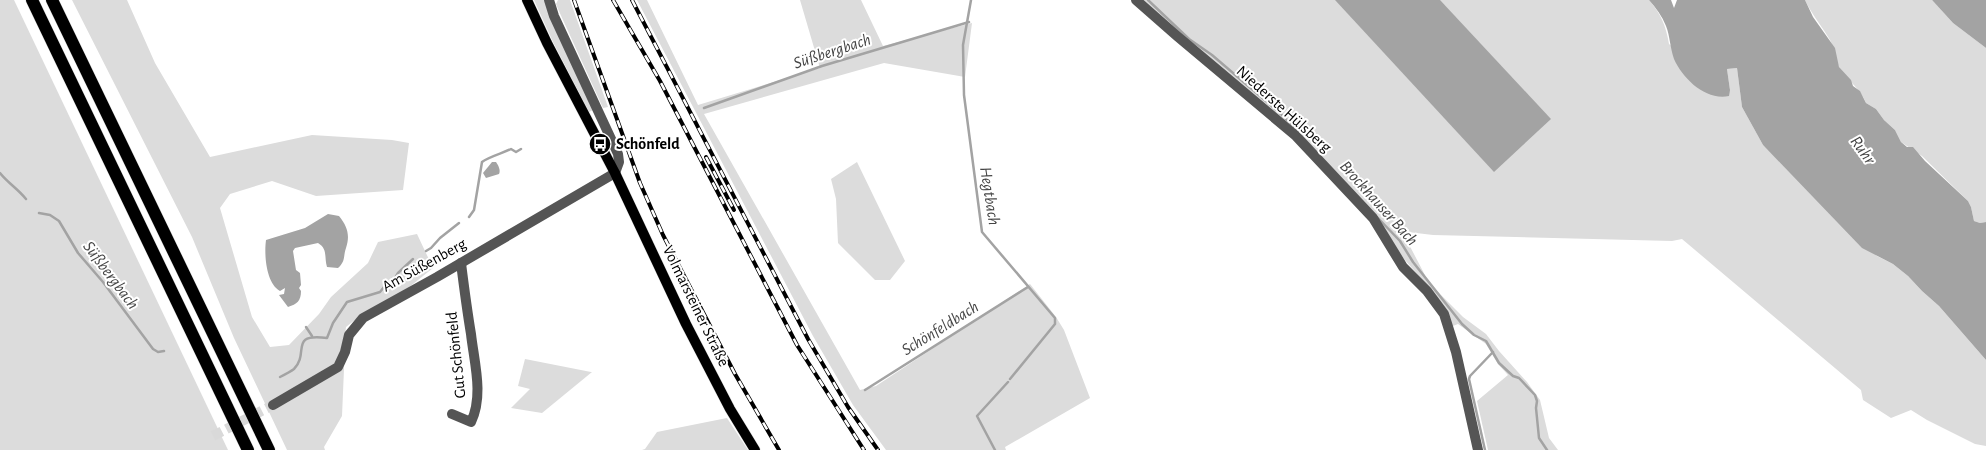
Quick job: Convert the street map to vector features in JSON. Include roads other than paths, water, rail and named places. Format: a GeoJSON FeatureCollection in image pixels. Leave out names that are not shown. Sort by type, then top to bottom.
{"type":"FeatureCollection","features":[{"type":"Feature","properties":{"kind":"highway"},"geometry":{"type":"LineString","coordinates":[[32,0],[248,450]]}},
{"type":"Feature","properties":{"kind":"highway"},"geometry":{"type":"LineString","coordinates":[[52,0],[269,450]]}},
{"type":"Feature","properties":{"kind":"main road","name":"Volmarsteiner Straße"},"geometry":{"type":"LineString","coordinates":[[527,0],[547,43],[615,173],[686,324],[730,409],[755,450]]}},
{"type":"Feature","properties":{"kind":"street"},"geometry":{"type":"LineString","coordinates":[[549,0],[554,16],[618,154],[619,162],[615,173]]}},
{"type":"Feature","properties":{"kind":"street","name":"Niederste Hülsberg"},"geometry":{"type":"LineString","coordinates":[[1136,0],[1296,136],[1373,218],[1403,267],[1427,291],[1444,314],[1456,352],[1478,450]]}},
{"type":"Feature","properties":{"kind":"street","name":"Am Süßenberg"},"geometry":{"type":"LineString","coordinates":[[273,405],[338,367],[345,352],[348,334],[363,318],[461,263],[615,173]]}},
{"type":"Feature","properties":{"kind":"street","name":"Gut Schönfeld"},"geometry":{"type":"LineString","coordinates":[[452,414],[471,422],[475,412],[477,397],[477,374],[461,263]]}},
{"type":"Feature","properties":{"kind":"water"},"geometry":{"type":"Polygon","coordinates":[[[1335,0],[1440,0],[1551,119],[1494,172],[1335,0]]]}},
{"type":"Feature","properties":{"kind":"water","name":"Ruhr"},"geometry":{"type":"Polygon","coordinates":[[[1649,0],[1671,0],[1674,8],[1677,0],[1805,0],[1813,17],[1835,48],[1839,67],[1851,80],[1853,86],[1860,91],[1866,103],[1876,109],[1884,120],[1895,130],[1901,142],[1907,147],[1913,147],[1925,161],[1968,201],[1974,221],[1980,223],[1986,222],[1986,360],[1939,306],[1908,276],[1893,264],[1862,248],[1763,145],[1742,107],[1737,68],[1727,69],[1730,90],[1729,96],[1720,97],[1704,92],[1689,81],[1678,67],[1674,59],[1663,19],[1649,0]]]}},
{"type":"Feature","properties":{"kind":"water"},"geometry":{"type":"Polygon","coordinates":[[[1932,0],[1986,0],[1986,48],[1953,23],[1932,0]]]}},
{"type":"Feature","properties":{"kind":"water"},"geometry":{"type":"Polygon","coordinates":[[[492,162],[496,162],[500,172],[499,174],[486,178],[483,173],[492,162]]]}},
{"type":"Feature","properties":{"kind":"water"},"geometry":{"type":"Polygon","coordinates":[[[328,214],[339,216],[346,228],[348,239],[343,261],[338,268],[327,267],[323,248],[318,243],[295,248],[293,251],[296,270],[300,273],[301,285],[299,288],[301,294],[298,302],[288,307],[279,295],[284,294],[285,288],[280,291],[275,287],[269,275],[265,253],[266,240],[305,228],[328,214]]]}},
{"type":"Feature","properties":{"kind":"waterway","name":"Hegtbach"},"geometry":{"type":"LineString","coordinates":[[971,0],[963,45],[964,95],[982,232],[1055,318],[1055,324],[1010,379]]}},
{"type":"Feature","properties":{"kind":"waterway","name":"Brockhauser Bach"},"geometry":{"type":"LineString","coordinates":[[1148,0],[1189,39],[1212,55],[1282,115],[1298,131]]}},
{"type":"Feature","properties":{"kind":"waterway","name":"Süßbergbach"},"geometry":{"type":"LineString","coordinates":[[704,108],[822,66],[969,22]]}},
{"type":"Feature","properties":{"kind":"waterway","name":"Süßbergbach"},"geometry":{"type":"LineString","coordinates":[[469,217],[474,210],[482,162],[511,149],[516,152],[521,149]]}},
{"type":"Feature","properties":{"kind":"waterway","name":"Süßbergbach"},"geometry":{"type":"LineString","coordinates":[[0,173],[26,199]]}},
{"type":"Feature","properties":{"kind":"waterway","name":"Süßbergbach"},"geometry":{"type":"LineString","coordinates":[[39,213],[50,215],[59,221],[78,253],[103,282],[153,349],[158,352],[164,351]]}},
{"type":"Feature","properties":{"kind":"waterway","name":"Brockhauser Bach"},"geometry":{"type":"LineString","coordinates":[[1377,217],[1400,241],[1413,262],[1462,324],[1474,335],[1486,341],[1499,363],[1513,376],[1519,378],[1535,395],[1537,401],[1536,408],[1539,438],[1547,450]]}},
{"type":"Feature","properties":{"kind":"waterway"},"geometry":{"type":"LineString","coordinates":[[426,251],[459,223]]}},
{"type":"Feature","properties":{"kind":"waterway"},"geometry":{"type":"LineString","coordinates":[[280,377],[294,369],[298,363],[304,341],[308,338],[315,337],[327,338],[333,323],[347,302],[380,292],[384,287],[392,283],[398,273],[413,259]]}},
{"type":"Feature","properties":{"kind":"waterway","name":"Schönfeldbach"},"geometry":{"type":"LineString","coordinates":[[865,390],[1028,287]]}},
{"type":"Feature","properties":{"kind":"waterway"},"geometry":{"type":"LineString","coordinates":[[306,327],[312,336]]}},
{"type":"Feature","properties":{"kind":"waterway"},"geometry":{"type":"LineString","coordinates":[[1485,450],[1469,379],[1470,376],[1493,352]]}},
{"type":"Feature","properties":{"kind":"waterway","name":"Hegtbach"},"geometry":{"type":"LineString","coordinates":[[995,450],[977,416],[1008,382]]}},
{"type":"Feature","properties":{"kind":"tunnel"},"geometry":{"type":"LineString","coordinates":[[213,436],[273,405]]}},
{"type":"Feature","properties":{"kind":"railway"},"geometry":{"type":"LineString","coordinates":[[574,0],[640,183],[663,235],[735,374],[779,450]]}},
{"type":"Feature","properties":{"kind":"railway"},"geometry":{"type":"LineString","coordinates":[[613,0],[660,81],[797,345],[864,450]]}},
{"type":"Feature","properties":{"kind":"railway"},"geometry":{"type":"LineString","coordinates":[[632,0],[808,339],[848,407],[878,450]]}},
{"type":"Feature","properties":{"kind":"railway"},"geometry":{"type":"LineString","coordinates":[[706,157],[734,210]]}},
{"type":"Feature","properties":{"kind":"place","name":"Schönfeld"},"geometry":{"type":"Point","coordinates":[600,144]}}]}
